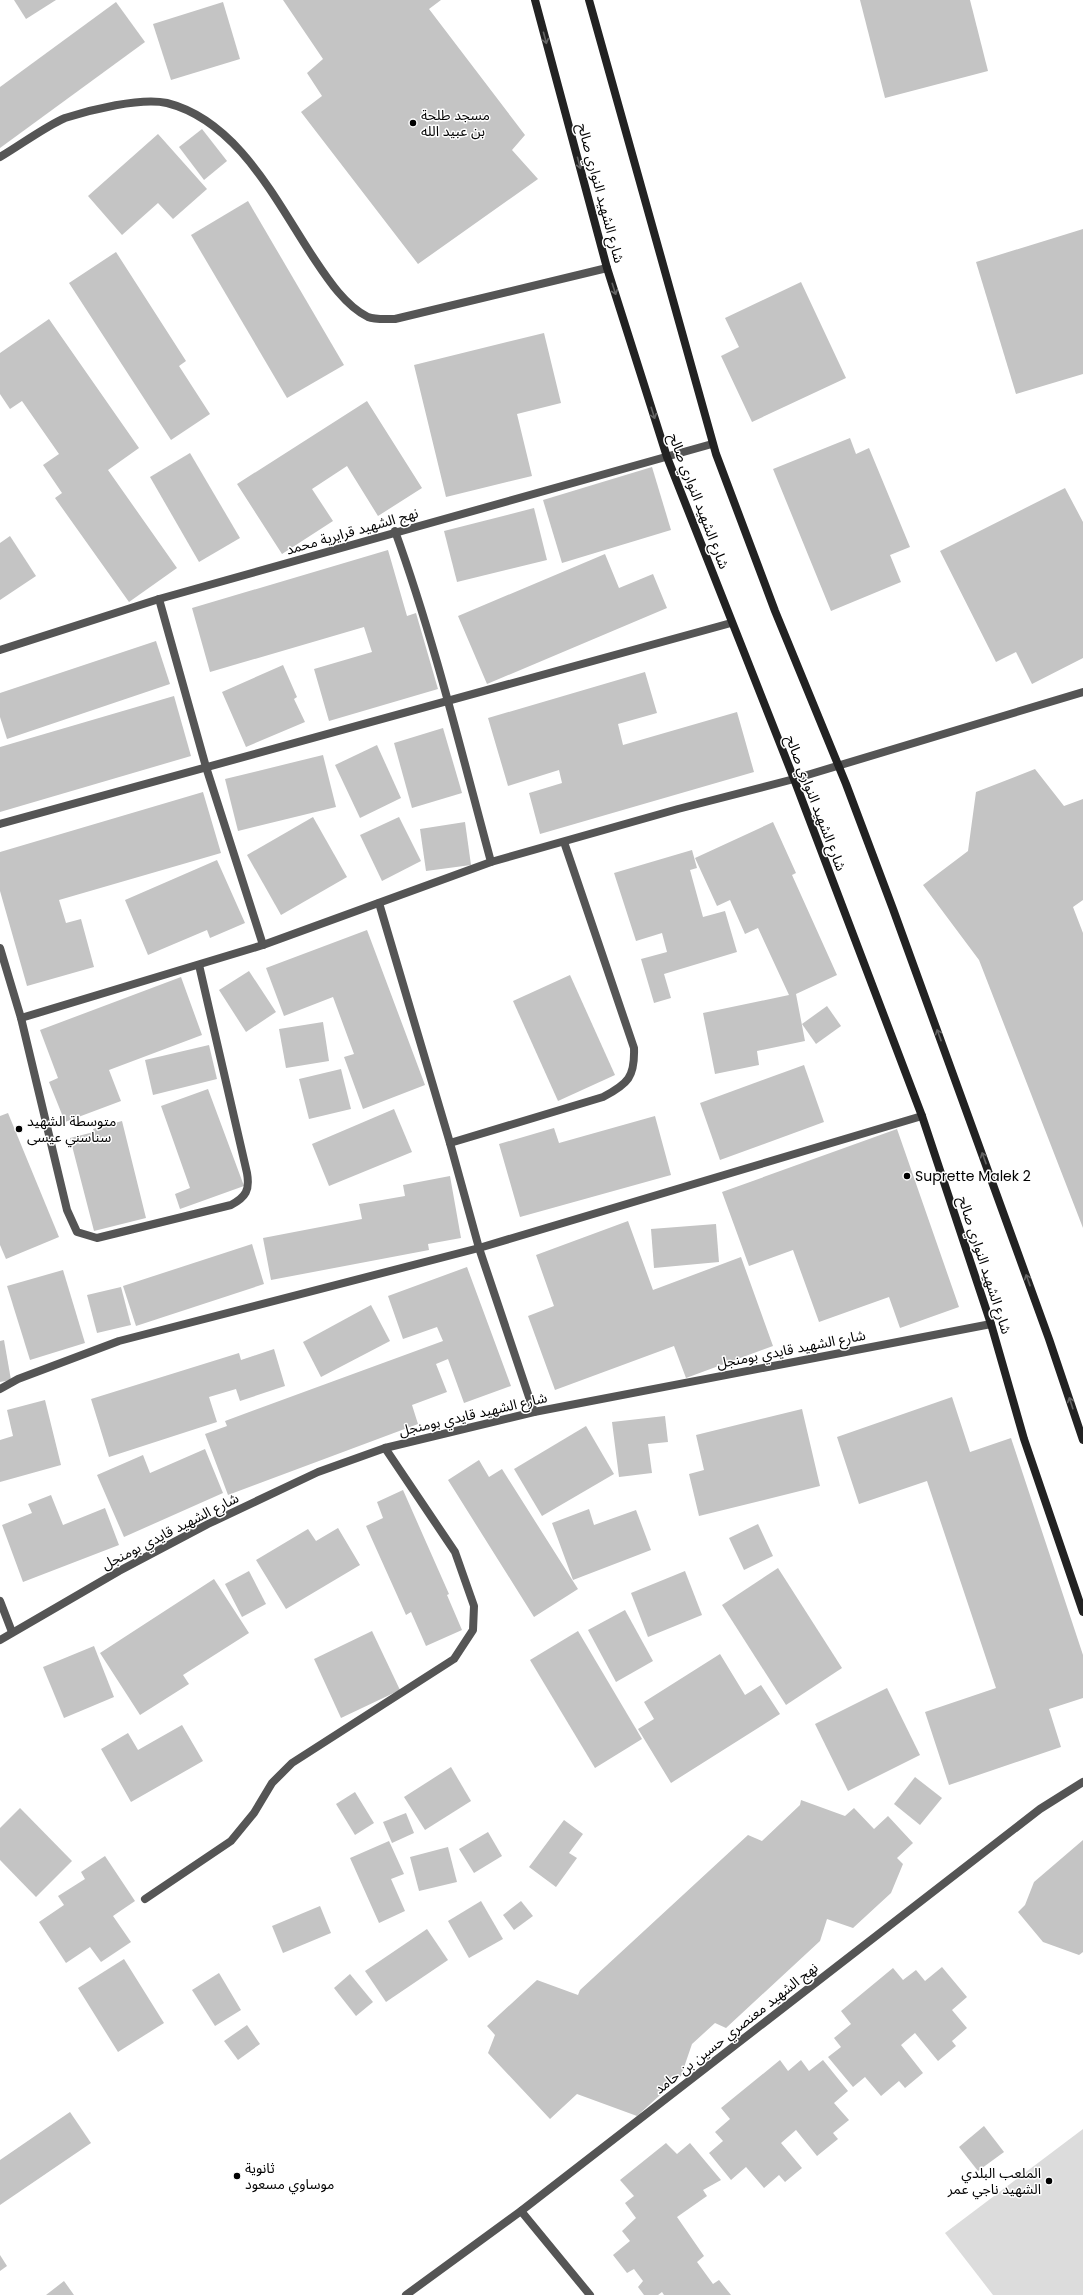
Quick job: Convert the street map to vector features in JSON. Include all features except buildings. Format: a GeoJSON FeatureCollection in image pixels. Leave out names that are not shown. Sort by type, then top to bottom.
{"type":"FeatureCollection","features":[{"type":"Feature","properties":{"kind":"street","name":"شارع الشهيد النواري صالح"},"geometry":{"type":"LineString","coordinates":[[535,0],[607,268],[667,457],[731,623],[794,779],[922,1116],[991,1324],[1024,1439],[1083,1612]]}},
{"type":"Feature","properties":{"kind":"street"},"geometry":{"type":"LineString","coordinates":[[589,0],[712,444],[775,611],[838,764],[966,1108],[1049,1339],[1083,1440]]}},
{"type":"Feature","properties":{"kind":"street"},"geometry":{"type":"LineString","coordinates":[[0,157],[64,119],[123,103],[165,103],[197,114],[232,142],[260,176],[320,269],[350,305],[369,318],[395,319],[607,268]]}},
{"type":"Feature","properties":{"kind":"street","name":"نهج الشهيد قرايرية محمد"},"geometry":{"type":"LineString","coordinates":[[0,650],[159,599],[712,444]]}},
{"type":"Feature","properties":{"kind":"street"},"geometry":{"type":"LineString","coordinates":[[395,532],[410,571],[448,701],[491,862]]}},
{"type":"Feature","properties":{"kind":"street"},"geometry":{"type":"LineString","coordinates":[[159,599],[206,767],[263,945]]}},
{"type":"Feature","properties":{"kind":"street"},"geometry":{"type":"LineString","coordinates":[[0,824],[731,623]]}},
{"type":"Feature","properties":{"kind":"street"},"geometry":{"type":"LineString","coordinates":[[21,1018],[263,945],[491,862],[678,809],[794,779],[838,764],[1083,692]]}},
{"type":"Feature","properties":{"kind":"street"},"geometry":{"type":"LineString","coordinates":[[450,1143],[603,1097],[621,1088],[631,1076],[635,1065],[634,1048],[564,842]]}},
{"type":"Feature","properties":{"kind":"street"},"geometry":{"type":"LineString","coordinates":[[379,903],[450,1143],[479,1248],[534,1412]]}},
{"type":"Feature","properties":{"kind":"street"},"geometry":{"type":"LineString","coordinates":[[0,948],[21,1018],[67,1210],[77,1232],[97,1238],[232,1205],[242,1199],[247,1192],[249,1184],[199,965]]}},
{"type":"Feature","properties":{"kind":"street"},"geometry":{"type":"LineString","coordinates":[[0,1389],[18,1379],[119,1341],[479,1248],[922,1116]]}},
{"type":"Feature","properties":{"kind":"street","name":"شارع الشهيد قايدي بومنجل"},"geometry":{"type":"LineString","coordinates":[[0,1640],[119,1570],[208,1524],[318,1472],[385,1448],[534,1412],[991,1324]]}},
{"type":"Feature","properties":{"kind":"street"},"geometry":{"type":"LineString","coordinates":[[146,1899],[231,1842],[254,1813],[272,1783],[292,1763],[454,1659],[473,1630],[474,1606],[454,1552],[385,1448]]}},
{"type":"Feature","properties":{"kind":"street"},"geometry":{"type":"LineString","coordinates":[[0,1602],[12,1632]]}},
{"type":"Feature","properties":{"kind":"street","name":"نهج الشهيد معنصري حسين بن حامد"},"geometry":{"type":"LineString","coordinates":[[406,2295],[521,2211],[1040,1809],[1083,1782]]}},
{"type":"Feature","properties":{"kind":"street"},"geometry":{"type":"LineString","coordinates":[[521,2211],[590,2295]]}},
{"type":"Feature","properties":{"kind":"shaded area","name":"الملعب البلدي الشهيد ناجي عمر"},"geometry":{"type":"Polygon","coordinates":[[[1083,2129],[1083,2295],[993,2295],[945,2233],[1083,2129]]]}},
{"type":"Feature","properties":{"kind":"place","name":"مسجد طلحة بن عبيد الله"},"geometry":{"type":"Point","coordinates":[413,123]}},
{"type":"Feature","properties":{"kind":"place","name":"متوسطة الشهيد سناسني عيسى"},"geometry":{"type":"Point","coordinates":[19,1129]}},
{"type":"Feature","properties":{"kind":"place","name":"Suprette Malek 2"},"geometry":{"type":"Point","coordinates":[907,1176]}},
{"type":"Feature","properties":{"kind":"place","name":"ثانوية موساوي مسعود"},"geometry":{"type":"Point","coordinates":[237,2176]}},
{"type":"Feature","properties":{"kind":"place","name":"الملعب البلدي الشهيد ناجي عمر"},"geometry":{"type":"Point","coordinates":[1049,2181]}}]}
